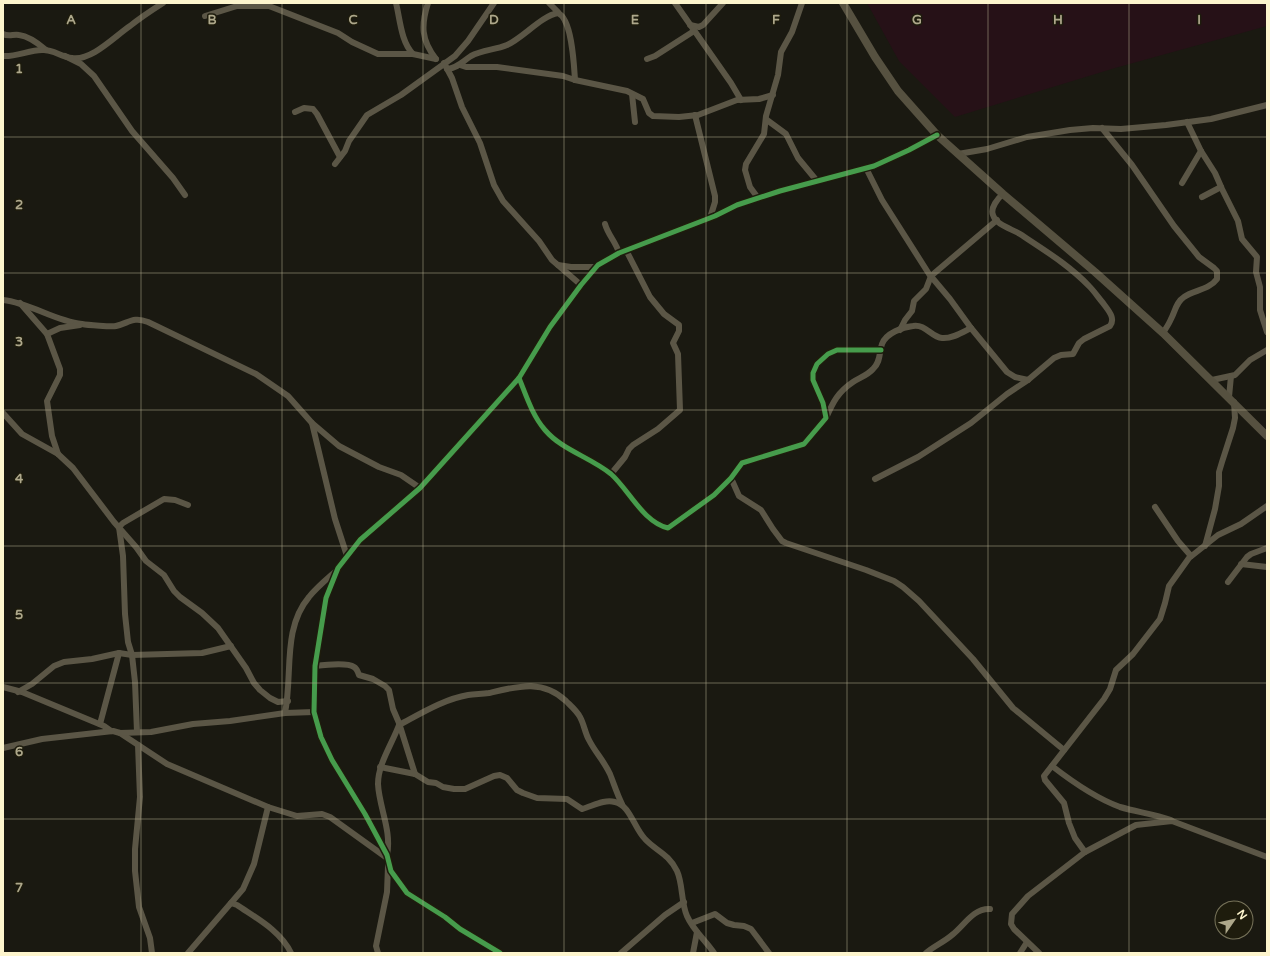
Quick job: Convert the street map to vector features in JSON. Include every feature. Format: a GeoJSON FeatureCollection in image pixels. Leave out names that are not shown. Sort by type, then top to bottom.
{"type":"FeatureCollection","features":[{"type":"Feature","properties":{"kind":"main road"},"geometry":{"type":"LineString","coordinates":[[843,3],[875,57],[898,91],[937,135],[1163,333],[1267,436]]}},
{"type":"Feature","properties":{"kind":"street"},"geometry":{"type":"LineString","coordinates":[[3,34],[8,36],[21,35],[46,50],[71,58],[79,58],[94,52],[163,3]]}},
{"type":"Feature","properties":{"kind":"street"},"geometry":{"type":"LineString","coordinates":[[282,10],[283,3]]}},
{"type":"Feature","properties":{"kind":"street"},"geometry":{"type":"LineString","coordinates":[[396,3],[403,35],[413,54]]}},
{"type":"Feature","properties":{"kind":"street"},"geometry":{"type":"LineString","coordinates":[[428,3],[424,19],[423,35],[425,43],[430,52],[444,66],[452,78],[462,107],[480,143],[498,194],[558,265],[581,285]]}},
{"type":"Feature","properties":{"kind":"street"},"geometry":{"type":"LineString","coordinates":[[335,164],[346,150],[351,138],[367,115],[401,95],[444,66],[462,49],[494,3]]}},
{"type":"Feature","properties":{"kind":"street"},"geometry":{"type":"LineString","coordinates":[[550,3],[564,17],[568,29],[573,53],[575,80]]}},
{"type":"Feature","properties":{"kind":"street"},"geometry":{"type":"LineString","coordinates":[[675,3],[731,83],[741,100]]}},
{"type":"Feature","properties":{"kind":"street"},"geometry":{"type":"LineString","coordinates":[[690,25],[699,27],[703,25],[723,3]]}},
{"type":"Feature","properties":{"kind":"street"},"geometry":{"type":"LineString","coordinates":[[758,198],[750,187],[745,170],[746,164],[764,134],[767,120],[766,116],[778,75],[781,52],[792,32],[802,3]]}},
{"type":"Feature","properties":{"kind":"street"},"geometry":{"type":"LineString","coordinates":[[205,16],[237,6],[269,6],[282,10],[302,20],[338,32],[352,42],[378,54],[413,54],[436,59]]}},
{"type":"Feature","properties":{"kind":"street"},"geometry":{"type":"LineString","coordinates":[[444,66],[455,68],[476,54],[504,46],[558,12]]}},
{"type":"Feature","properties":{"kind":"street"},"geometry":{"type":"LineString","coordinates":[[647,59],[655,56],[694,31]]}},
{"type":"Feature","properties":{"kind":"street"},"geometry":{"type":"LineString","coordinates":[[3,56],[12,56],[34,50],[46,50]]}},
{"type":"Feature","properties":{"kind":"street"},"geometry":{"type":"LineString","coordinates":[[65,56],[81,64],[94,76],[132,131],[173,178],[185,195]]}},
{"type":"Feature","properties":{"kind":"street"},"geometry":{"type":"LineString","coordinates":[[460,65],[466,67],[497,67],[556,74],[575,80],[627,91],[643,99],[650,113],[654,116],[679,117],[695,115],[741,100],[759,99],[773,95]]}},
{"type":"Feature","properties":{"kind":"street"},"geometry":{"type":"LineString","coordinates":[[632,94],[636,122]]}},
{"type":"Feature","properties":{"kind":"street"},"geometry":{"type":"LineString","coordinates":[[958,154],[987,149],[1054,132],[1102,128],[1121,129],[1211,119],[1267,105]]}},
{"type":"Feature","properties":{"kind":"street"},"geometry":{"type":"LineString","coordinates":[[295,112],[304,108],[313,109],[340,157]]}},
{"type":"Feature","properties":{"kind":"street"},"geometry":{"type":"LineString","coordinates":[[695,115],[715,196],[715,202],[710,218]]}},
{"type":"Feature","properties":{"kind":"street"},"geometry":{"type":"LineString","coordinates":[[767,120],[786,134],[798,158],[817,181]]}},
{"type":"Feature","properties":{"kind":"street"},"geometry":{"type":"LineString","coordinates":[[1187,122],[1201,151],[1215,173],[1238,221],[1242,239],[1257,257],[1256,272],[1261,295],[1260,310],[1267,332]]}},
{"type":"Feature","properties":{"kind":"street"},"geometry":{"type":"LineString","coordinates":[[1102,128],[1132,165],[1174,226],[1199,257],[1211,265],[1217,272],[1217,279],[1211,285],[1191,293],[1181,300],[1163,333]]}},
{"type":"Feature","properties":{"kind":"street"},"geometry":{"type":"LineString","coordinates":[[285,713],[288,701],[291,638],[300,610],[309,597],[338,568],[360,540],[420,488],[519,378],[550,327],[596,267],[619,252],[710,218],[737,205],[874,166],[937,135]]}},
{"type":"Feature","properties":{"kind":"street"},"geometry":{"type":"LineString","coordinates":[[1182,183],[1201,151]]}},
{"type":"Feature","properties":{"kind":"street"},"geometry":{"type":"LineString","coordinates":[[866,168],[882,200],[917,257],[931,276],[1007,372],[1015,377],[1028,380]]}},
{"type":"Feature","properties":{"kind":"street"},"geometry":{"type":"LineString","coordinates":[[1202,197],[1221,187]]}},
{"type":"Feature","properties":{"kind":"street"},"geometry":{"type":"LineString","coordinates":[[875,479],[918,457],[953,435],[1028,380],[1054,358],[1061,355],[1073,354],[1079,343],[1084,339],[1113,323],[1113,318],[1109,311],[1090,286],[1074,272],[1022,235],[1002,224],[993,216],[992,210],[996,202],[1003,194]]}},
{"type":"Feature","properties":{"kind":"street"},"geometry":{"type":"LineString","coordinates":[[900,330],[904,320],[912,311],[914,301],[926,289],[931,276],[997,220]]}},
{"type":"Feature","properties":{"kind":"street"},"geometry":{"type":"LineString","coordinates":[[605,224],[609,236],[617,246],[619,252]]}},
{"type":"Feature","properties":{"kind":"street"},"geometry":{"type":"LineString","coordinates":[[611,474],[633,445],[658,428],[678,412],[681,407],[678,381],[678,354],[673,344],[679,331],[679,325],[664,314],[650,298],[626,250]]}},
{"type":"Feature","properties":{"kind":"street"},"geometry":{"type":"LineString","coordinates":[[558,265],[571,267],[596,267]]}},
{"type":"Feature","properties":{"kind":"street"},"geometry":{"type":"LineString","coordinates":[[3,300],[20,303],[49,314],[83,324],[116,326],[138,318],[148,322],[256,374],[288,396],[312,423],[339,446],[373,464],[401,475],[420,488]]}},
{"type":"Feature","properties":{"kind":"street"},"geometry":{"type":"LineString","coordinates":[[20,303],[47,334],[61,372],[47,401],[52,436],[58,454]]}},
{"type":"Feature","properties":{"kind":"street"},"geometry":{"type":"LineString","coordinates":[[47,334],[60,328],[83,324]]}},
{"type":"Feature","properties":{"kind":"street"},"geometry":{"type":"LineString","coordinates":[[519,378],[533,411],[546,432],[561,444],[588,458],[611,474],[644,512],[668,528],[714,495],[731,478],[742,463],[747,460],[796,448],[804,444],[826,418],[835,398],[852,383],[874,369],[878,362],[882,343],[894,332],[914,325],[921,326],[936,336],[942,338],[955,336],[971,328]]}},
{"type":"Feature","properties":{"kind":"street"},"geometry":{"type":"LineString","coordinates":[[826,418],[823,403],[813,380],[813,373],[817,364],[828,354],[837,350],[881,350]]}},
{"type":"Feature","properties":{"kind":"street"},"geometry":{"type":"LineString","coordinates":[[1212,380],[1231,376],[1241,371],[1250,360],[1267,350]]}},
{"type":"Feature","properties":{"kind":"street"},"geometry":{"type":"LineString","coordinates":[[1205,546],[1215,509],[1222,462],[1233,428],[1234,418],[1231,376]]}},
{"type":"Feature","properties":{"kind":"street"},"geometry":{"type":"LineString","coordinates":[[3,413],[22,434],[58,454],[72,468],[146,561],[164,575],[174,591],[180,597],[202,613],[218,628],[260,690],[278,702],[288,701]]}},
{"type":"Feature","properties":{"kind":"street"},"geometry":{"type":"LineString","coordinates":[[312,423],[336,519],[347,556]]}},
{"type":"Feature","properties":{"kind":"street"},"geometry":{"type":"LineString","coordinates":[[731,478],[739,496],[761,510],[773,529],[786,544],[894,581],[910,592],[973,659],[1012,708],[1064,750]]}},
{"type":"Feature","properties":{"kind":"street"},"geometry":{"type":"LineString","coordinates":[[119,527],[123,523],[164,499],[175,500],[188,505]]}},
{"type":"Feature","properties":{"kind":"street"},"geometry":{"type":"LineString","coordinates":[[1085,852],[1075,838],[1069,823],[1064,803],[1045,780],[1045,775],[1108,693],[1116,670],[1133,654],[1158,622],[1165,603],[1168,586],[1176,573],[1191,556],[1218,535],[1241,524],[1267,506]]}},
{"type":"Feature","properties":{"kind":"street"},"geometry":{"type":"LineString","coordinates":[[1155,507],[1178,541],[1191,556]]}},
{"type":"Feature","properties":{"kind":"street"},"geometry":{"type":"LineString","coordinates":[[119,527],[123,556],[125,614],[135,682],[137,732]]}},
{"type":"Feature","properties":{"kind":"street"},"geometry":{"type":"LineString","coordinates":[[1228,582],[1241,564],[1251,554],[1267,548]]}},
{"type":"Feature","properties":{"kind":"street"},"geometry":{"type":"LineString","coordinates":[[1241,564],[1267,567]]}},
{"type":"Feature","properties":{"kind":"street"},"geometry":{"type":"LineString","coordinates":[[338,568],[326,598],[315,666],[314,712],[321,737],[332,760],[365,814],[391,870],[407,893],[460,929],[500,953]]}},
{"type":"Feature","properties":{"kind":"street"},"geometry":{"type":"LineString","coordinates":[[18,692],[32,684],[54,666],[64,662],[92,659],[119,653],[132,655],[202,653],[231,646]]}},
{"type":"Feature","properties":{"kind":"street"},"geometry":{"type":"LineString","coordinates":[[100,724],[119,653]]}},
{"type":"Feature","properties":{"kind":"street"},"geometry":{"type":"LineString","coordinates":[[315,666],[329,664],[350,666],[355,668],[359,675],[373,679],[385,686],[390,694],[393,709],[415,774]]}},
{"type":"Feature","properties":{"kind":"street"},"geometry":{"type":"LineString","coordinates":[[3,687],[22,692],[100,724],[111,731]]}},
{"type":"Feature","properties":{"kind":"street"},"geometry":{"type":"LineString","coordinates":[[378,953],[376,946],[387,892],[388,850],[386,827],[380,802],[378,784],[380,767],[399,725],[444,703],[468,695],[483,694],[516,687],[543,687],[552,690],[573,707],[580,718],[590,741],[604,762],[622,804],[645,839],[665,854],[677,872],[687,916],[697,932],[714,953]]}},
{"type":"Feature","properties":{"kind":"street"},"geometry":{"type":"LineString","coordinates":[[3,748],[42,739],[111,731],[120,733],[151,732],[193,724],[230,721],[285,713],[314,712]]}},
{"type":"Feature","properties":{"kind":"street"},"geometry":{"type":"LineString","coordinates":[[120,733],[167,764],[268,807],[297,816],[322,814],[330,817],[387,859]]}},
{"type":"Feature","properties":{"kind":"street"},"geometry":{"type":"LineString","coordinates":[[138,745],[140,797],[135,849],[135,871],[139,907],[150,938],[152,953]]}},
{"type":"Feature","properties":{"kind":"street"},"geometry":{"type":"LineString","coordinates":[[380,767],[415,774],[428,782],[436,783],[443,787],[460,789],[465,789],[494,776],[500,775],[507,778],[517,790],[530,796],[537,798],[564,798],[582,809],[605,801],[613,801],[622,804]]}},
{"type":"Feature","properties":{"kind":"street"},"geometry":{"type":"LineString","coordinates":[[1051,767],[1120,807],[1161,816],[1267,857]]}},
{"type":"Feature","properties":{"kind":"street"},"geometry":{"type":"LineString","coordinates":[[188,953],[243,889],[254,864],[268,807]]}},
{"type":"Feature","properties":{"kind":"street"},"geometry":{"type":"LineString","coordinates":[[1038,953],[1011,924],[1012,914],[1028,896],[1085,852],[1136,825],[1172,821]]}},
{"type":"Feature","properties":{"kind":"street"},"geometry":{"type":"LineString","coordinates":[[621,953],[684,902]]}},
{"type":"Feature","properties":{"kind":"street"},"geometry":{"type":"LineString","coordinates":[[231,903],[237,905],[270,928],[280,937],[291,953]]}},
{"type":"Feature","properties":{"kind":"street"},"geometry":{"type":"LineString","coordinates":[[926,953],[933,946],[951,936],[969,917],[984,908],[990,909]]}},
{"type":"Feature","properties":{"kind":"street"},"geometry":{"type":"LineString","coordinates":[[692,922],[715,914],[727,923],[744,926],[751,929],[769,953]]}},
{"type":"Feature","properties":{"kind":"street"},"geometry":{"type":"LineString","coordinates":[[693,953],[697,932]]}},
{"type":"Feature","properties":{"kind":"street"},"geometry":{"type":"LineString","coordinates":[[1020,953],[1027,942]]}},
{"type":"Feature","properties":{"kind":"shaded area"},"geometry":{"type":"Polygon","coordinates":[[[867,3],[1267,3],[1267,26],[1115,68],[955,117],[899,61],[867,3]]]}},
{"type":"Feature","properties":{"kind":"cycle path"},"geometry":{"type":"LineString","coordinates":[[500,953],[460,929],[445,917],[407,893],[391,871],[387,855],[365,814],[332,760],[321,737],[314,712],[315,666],[326,598],[338,568],[360,540],[420,488],[519,378],[550,327],[598,265],[619,253],[715,216],[737,205],[780,191],[874,166],[937,135]]}},
{"type":"Feature","properties":{"kind":"cycle path"},"geometry":{"type":"LineString","coordinates":[[519,378],[536,418],[545,430],[560,443],[611,474],[651,519],[659,525],[668,528],[714,495],[731,478],[742,463],[804,444],[826,418],[823,403],[813,380],[813,373],[817,364],[828,354],[837,350],[881,350]]}}]}
